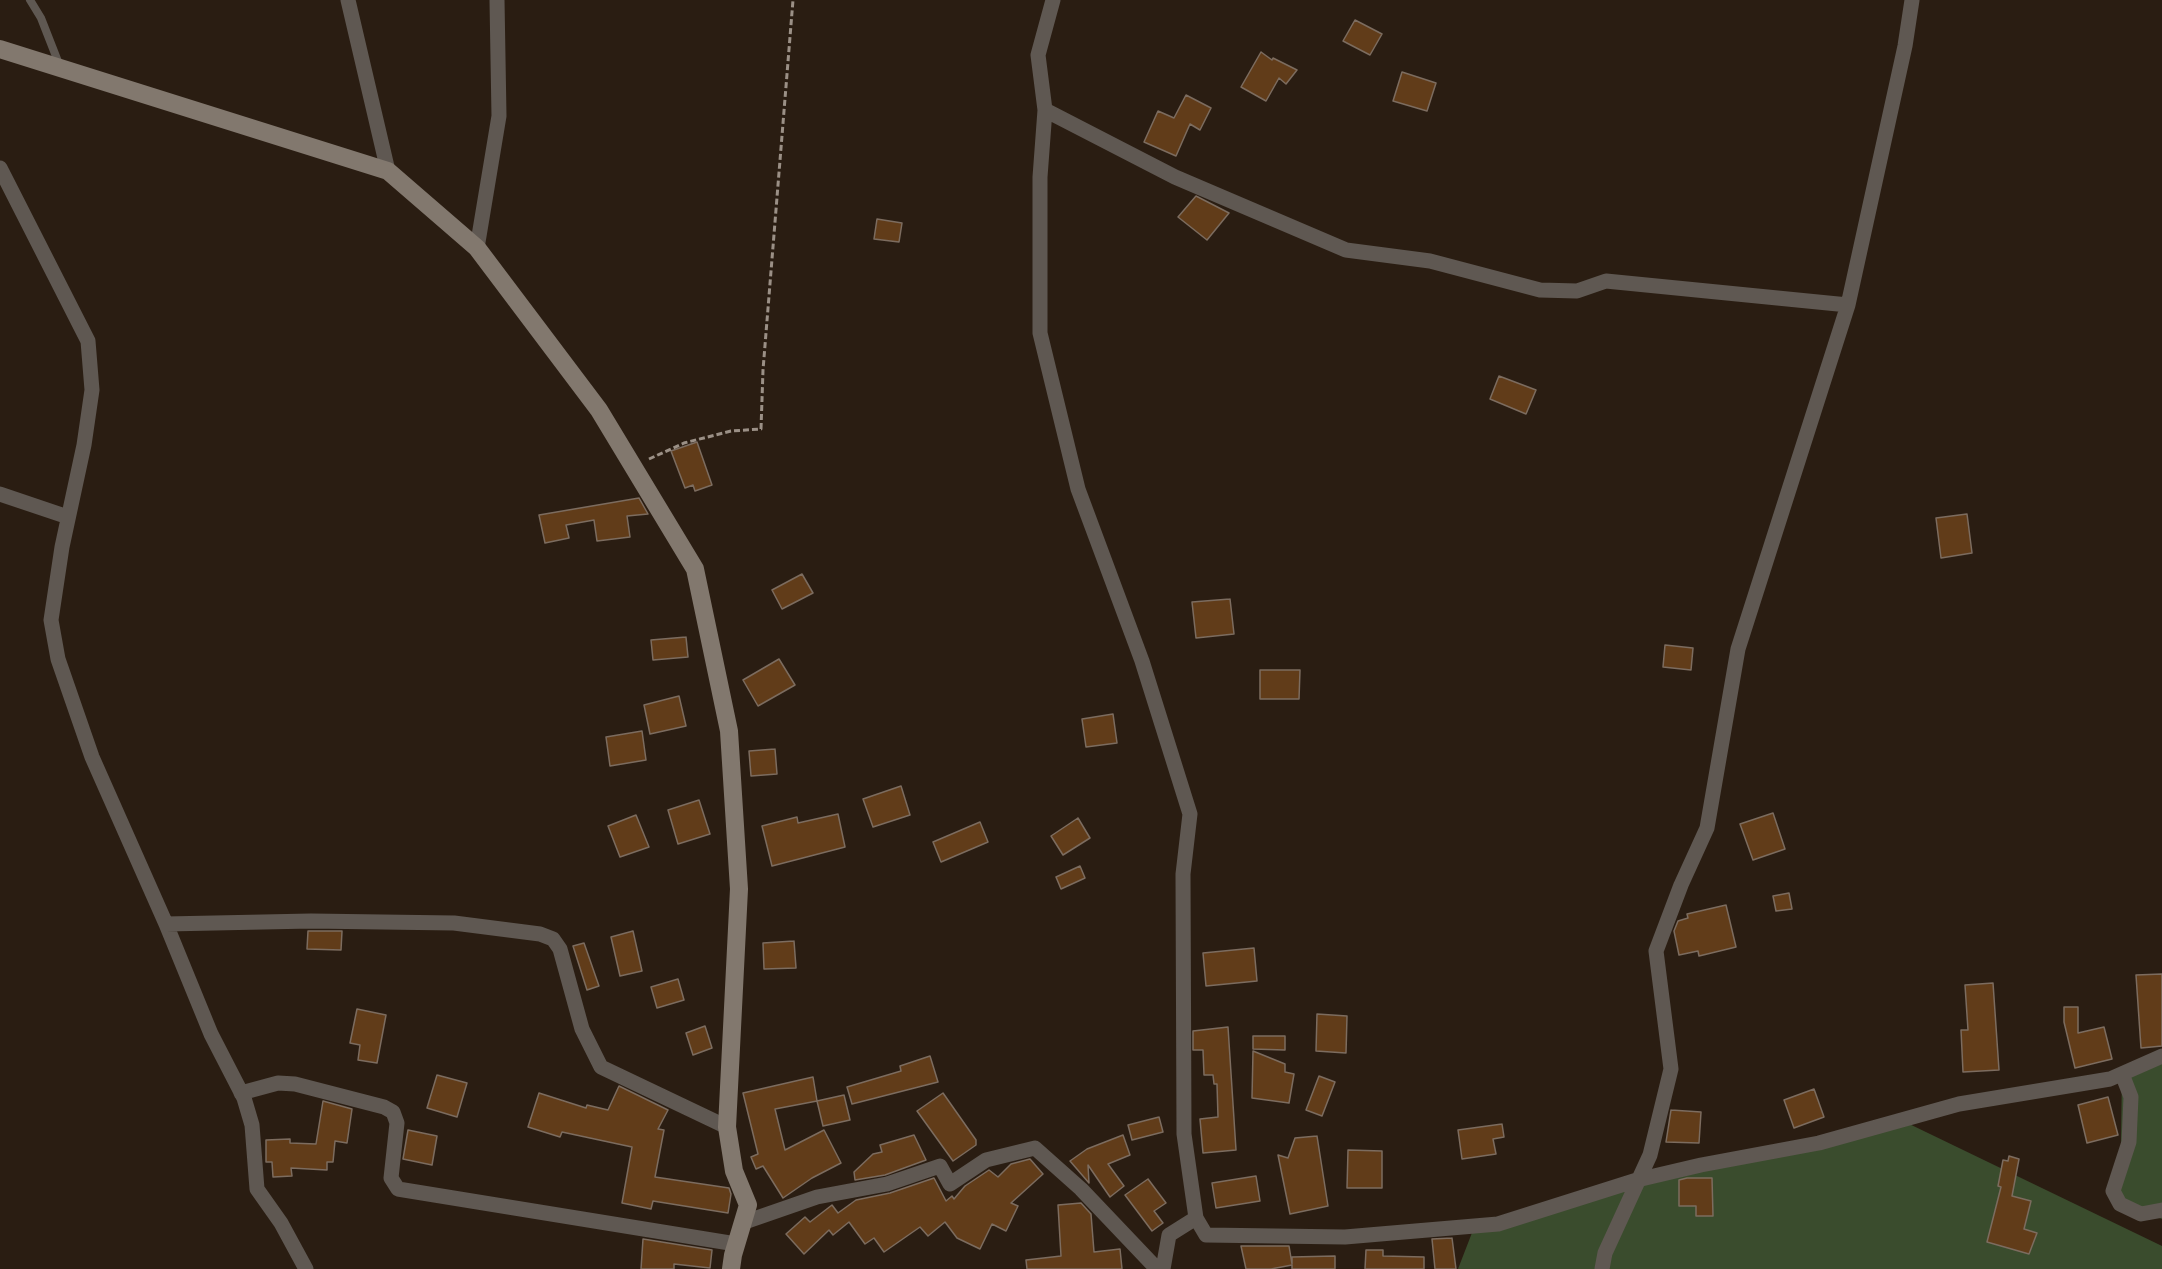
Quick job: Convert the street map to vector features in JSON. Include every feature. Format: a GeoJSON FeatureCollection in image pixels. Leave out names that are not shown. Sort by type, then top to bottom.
{"type":"FeatureCollection","features":[{"type":"Feature","properties":{"kind":"street"},"geometry":{"type":"LineString","coordinates":[[348,0],[388,171]]}},
{"type":"Feature","properties":{"kind":"street"},"geometry":{"type":"LineString","coordinates":[[477,248],[499,116],[498,0]]}},
{"type":"Feature","properties":{"kind":"street"},"geometry":{"type":"LineString","coordinates":[[1053,0],[1038,56],[1045,110],[1040,177],[1040,333],[1078,489],[1142,661],[1190,814],[1183,874],[1184,1134],[1196,1218],[1206,1236],[1345,1237],[1498,1224],[1637,1180],[1701,1164],[1819,1143],[1959,1104],[2110,1079],[2162,1056]]}},
{"type":"Feature","properties":{"kind":"street"},"geometry":{"type":"LineString","coordinates":[[1602,1269],[1605,1253],[1650,1155],[1671,1070],[1656,951],[1681,885],[1707,828],[1738,649],[1747,614],[1848,304],[1905,46],[1912,0]]}},
{"type":"Feature","properties":{"kind":"street"},"geometry":{"type":"LineString","coordinates":[[0,49],[388,171],[477,248],[599,411],[695,569],[729,731],[739,889],[727,1127],[734,1171],[748,1205],[731,1269]]}},
{"type":"Feature","properties":{"kind":"street"},"geometry":{"type":"LineString","coordinates":[[1045,110],[1175,177],[1346,250],[1430,261],[1539,290],[1577,291],[1606,281],[1848,304]]}},
{"type":"Feature","properties":{"kind":"street"},"geometry":{"type":"LineString","coordinates":[[0,168],[88,341],[92,390],[51,620],[58,659],[92,757],[166,924],[211,1034],[241,1093],[252,1125],[257,1189],[281,1223],[306,1269]]}},
{"type":"Feature","properties":{"kind":"street"},"geometry":{"type":"LineString","coordinates":[[0,494],[68,517]]}},
{"type":"Feature","properties":{"kind":"street"},"geometry":{"type":"LineString","coordinates":[[166,924],[311,921],[454,923],[540,934],[553,939],[560,949],[582,1029],[601,1067],[727,1127]]}},
{"type":"Feature","properties":{"kind":"street"},"geometry":{"type":"LineString","coordinates":[[2122,1074],[2131,1097],[2129,1142],[2113,1191],[2120,1204],[2141,1214],[2162,1210]]}},
{"type":"Feature","properties":{"kind":"street"},"geometry":{"type":"LineString","coordinates":[[241,1093],[278,1083],[295,1084],[384,1107],[393,1112],[397,1123],[391,1179],[398,1188],[404,1190],[736,1244]]}},
{"type":"Feature","properties":{"kind":"street"},"geometry":{"type":"LineString","coordinates":[[742,1223],[817,1197],[887,1184],[940,1166],[950,1184],[986,1160],[1035,1148],[1081,1189],[1157,1269]]}},
{"type":"Feature","properties":{"kind":"street"},"geometry":{"type":"LineString","coordinates":[[1163,1269],[1169,1235],[1196,1218]]}},
{"type":"Feature","properties":{"kind":"lane"},"geometry":{"type":"LineString","coordinates":[[30,0],[41,18],[60,69]]}},
{"type":"Feature","properties":{"kind":"path"},"geometry":{"type":"LineString","coordinates":[[633,466],[684,443],[731,431],[761,429],[763,370],[793,0]]}},
{"type":"Feature","properties":{"kind":"green space"},"geometry":{"type":"Polygon","coordinates":[[[2162,1062],[2162,1219],[2120,1204],[2122,1074],[2162,1062]]]}},
{"type":"Feature","properties":{"kind":"green space"},"geometry":{"type":"Polygon","coordinates":[[[1901,1120],[2162,1246],[2162,1269],[1458,1269],[1475,1225],[1901,1120]]]}},
{"type":"Feature","properties":{"kind":"building"},"geometry":{"type":"Polygon","coordinates":[[[1355,20],[1382,34],[1370,55],[1343,41],[1355,20]]]}},
{"type":"Feature","properties":{"kind":"building"},"geometry":{"type":"Polygon","coordinates":[[[1261,52],[1272,60],[1273,58],[1297,70],[1286,84],[1279,78],[1266,101],[1241,87],[1261,52]]]}},
{"type":"Feature","properties":{"kind":"building"},"geometry":{"type":"Polygon","coordinates":[[[1402,72],[1436,83],[1427,111],[1393,101],[1402,72]]]}},
{"type":"Feature","properties":{"kind":"building"},"geometry":{"type":"Polygon","coordinates":[[[1186,95],[1211,108],[1200,130],[1190,124],[1176,156],[1144,142],[1158,111],[1174,118],[1186,95]]]}},
{"type":"Feature","properties":{"kind":"building"},"geometry":{"type":"Polygon","coordinates":[[[1196,196],[1229,213],[1207,240],[1178,217],[1196,196]]]}},
{"type":"Feature","properties":{"kind":"building"},"geometry":{"type":"Polygon","coordinates":[[[877,219],[902,223],[899,242],[874,239],[877,219]]]}},
{"type":"Feature","properties":{"kind":"building"},"geometry":{"type":"Polygon","coordinates":[[[1499,376],[1536,390],[1526,414],[1490,399],[1499,376]]]}},
{"type":"Feature","properties":{"kind":"building"},"geometry":{"type":"Polygon","coordinates":[[[697,442],[712,485],[695,491],[693,485],[685,488],[671,451],[697,442]]]}},
{"type":"Feature","properties":{"kind":"building"},"geometry":{"type":"Polygon","coordinates":[[[639,498],[648,514],[627,516],[630,537],[597,541],[594,520],[566,525],[569,538],[545,543],[539,515],[639,498]]]}},
{"type":"Feature","properties":{"kind":"building"},"geometry":{"type":"Polygon","coordinates":[[[1967,514],[1972,553],[1941,558],[1936,518],[1967,514]]]}},
{"type":"Feature","properties":{"kind":"building"},"geometry":{"type":"Polygon","coordinates":[[[802,574],[813,593],[782,609],[772,590],[802,574]]]}},
{"type":"Feature","properties":{"kind":"building"},"geometry":{"type":"Polygon","coordinates":[[[1230,599],[1234,634],[1196,638],[1192,602],[1230,599]]]}},
{"type":"Feature","properties":{"kind":"building"},"geometry":{"type":"Polygon","coordinates":[[[686,637],[688,657],[653,660],[651,640],[686,637]]]}},
{"type":"Feature","properties":{"kind":"building"},"geometry":{"type":"Polygon","coordinates":[[[1665,645],[1693,648],[1691,670],[1663,667],[1665,645]]]}},
{"type":"Feature","properties":{"kind":"building"},"geometry":{"type":"Polygon","coordinates":[[[779,659],[795,685],[758,706],[743,680],[779,659]]]}},
{"type":"Feature","properties":{"kind":"building"},"geometry":{"type":"Polygon","coordinates":[[[1260,670],[1300,670],[1299,699],[1260,699],[1260,670]]]}},
{"type":"Feature","properties":{"kind":"building"},"geometry":{"type":"Polygon","coordinates":[[[679,696],[686,726],[650,734],[644,705],[679,696]]]}},
{"type":"Feature","properties":{"kind":"building"},"geometry":{"type":"Polygon","coordinates":[[[1113,714],[1117,743],[1086,747],[1082,719],[1113,714]]]}},
{"type":"Feature","properties":{"kind":"building"},"geometry":{"type":"Polygon","coordinates":[[[642,731],[646,760],[610,766],[606,737],[642,731]]]}},
{"type":"Feature","properties":{"kind":"building"},"geometry":{"type":"Polygon","coordinates":[[[775,749],[777,774],[751,776],[749,751],[775,749]]]}},
{"type":"Feature","properties":{"kind":"building"},"geometry":{"type":"Polygon","coordinates":[[[901,786],[910,815],[873,827],[863,799],[901,786]]]}},
{"type":"Feature","properties":{"kind":"building"},"geometry":{"type":"Polygon","coordinates":[[[699,800],[710,834],[678,844],[668,810],[699,800]]]}},
{"type":"Feature","properties":{"kind":"building"},"geometry":{"type":"Polygon","coordinates":[[[1773,813],[1785,849],[1753,860],[1740,824],[1773,813]]]}},
{"type":"Feature","properties":{"kind":"building"},"geometry":{"type":"Polygon","coordinates":[[[838,814],[845,847],[772,866],[762,826],[797,817],[798,823],[838,814]]]}},
{"type":"Feature","properties":{"kind":"building"},"geometry":{"type":"Polygon","coordinates":[[[636,815],[649,847],[620,857],[608,826],[636,815]]]}},
{"type":"Feature","properties":{"kind":"building"},"geometry":{"type":"Polygon","coordinates":[[[1078,818],[1090,838],[1063,855],[1051,836],[1078,818]]]}},
{"type":"Feature","properties":{"kind":"building"},"geometry":{"type":"Polygon","coordinates":[[[980,822],[988,842],[941,862],[933,842],[980,822]]]}},
{"type":"Feature","properties":{"kind":"building"},"geometry":{"type":"Polygon","coordinates":[[[1080,866],[1085,878],[1061,889],[1056,877],[1080,866]]]}},
{"type":"Feature","properties":{"kind":"building"},"geometry":{"type":"Polygon","coordinates":[[[1789,893],[1792,909],[1776,911],[1773,896],[1789,893]]]}},
{"type":"Feature","properties":{"kind":"building"},"geometry":{"type":"Polygon","coordinates":[[[1726,905],[1736,947],[1699,956],[1698,951],[1679,955],[1674,931],[1678,921],[1688,918],[1687,914],[1726,905]]]}},
{"type":"Feature","properties":{"kind":"building"},"geometry":{"type":"Polygon","coordinates":[[[308,931],[342,931],[341,950],[307,949],[308,931]]]}},
{"type":"Feature","properties":{"kind":"building"},"geometry":{"type":"Polygon","coordinates":[[[633,931],[642,971],[620,976],[611,937],[633,931]]]}},
{"type":"Feature","properties":{"kind":"building"},"geometry":{"type":"Polygon","coordinates":[[[794,941],[796,968],[764,969],[763,943],[794,941]]]}},
{"type":"Feature","properties":{"kind":"building"},"geometry":{"type":"Polygon","coordinates":[[[584,943],[599,986],[587,990],[573,946],[584,943]]]}},
{"type":"Feature","properties":{"kind":"building"},"geometry":{"type":"Polygon","coordinates":[[[1254,948],[1257,981],[1206,986],[1203,953],[1254,948]]]}},
{"type":"Feature","properties":{"kind":"building"},"geometry":{"type":"Polygon","coordinates":[[[2162,974],[2162,1046],[2141,1048],[2136,975],[2162,974]]]}},
{"type":"Feature","properties":{"kind":"building"},"geometry":{"type":"Polygon","coordinates":[[[678,979],[684,1000],[657,1008],[651,987],[678,979]]]}},
{"type":"Feature","properties":{"kind":"building"},"geometry":{"type":"Polygon","coordinates":[[[1993,983],[1999,1070],[1963,1072],[1961,1030],[1968,1030],[1965,985],[1993,983]]]}},
{"type":"Feature","properties":{"kind":"building"},"geometry":{"type":"Polygon","coordinates":[[[2064,1007],[2078,1007],[2078,1033],[2104,1027],[2112,1059],[2075,1068],[2064,1022],[2064,1007]]]}},
{"type":"Feature","properties":{"kind":"building"},"geometry":{"type":"Polygon","coordinates":[[[357,1009],[386,1015],[377,1063],[358,1060],[360,1045],[350,1043],[357,1009]]]}},
{"type":"Feature","properties":{"kind":"building"},"geometry":{"type":"Polygon","coordinates":[[[1317,1014],[1347,1016],[1346,1053],[1316,1051],[1317,1014]]]}},
{"type":"Feature","properties":{"kind":"building"},"geometry":{"type":"Polygon","coordinates":[[[705,1026],[712,1048],[693,1055],[686,1033],[705,1026]]]}},
{"type":"Feature","properties":{"kind":"building"},"geometry":{"type":"Polygon","coordinates":[[[1228,1027],[1236,1150],[1203,1153],[1200,1119],[1218,1117],[1217,1084],[1214,1084],[1213,1075],[1204,1075],[1203,1050],[1193,1050],[1193,1031],[1228,1027]]]}},
{"type":"Feature","properties":{"kind":"building"},"geometry":{"type":"Polygon","coordinates":[[[1253,1036],[1285,1036],[1285,1050],[1253,1049],[1253,1036]]]}},
{"type":"Feature","properties":{"kind":"building"},"geometry":{"type":"Polygon","coordinates":[[[1253,1051],[1285,1064],[1285,1072],[1294,1074],[1289,1103],[1252,1098],[1253,1051]]]}},
{"type":"Feature","properties":{"kind":"building"},"geometry":{"type":"Polygon","coordinates":[[[930,1056],[938,1082],[852,1104],[847,1087],[901,1071],[900,1066],[930,1056]]]}},
{"type":"Feature","properties":{"kind":"building"},"geometry":{"type":"Polygon","coordinates":[[[437,1075],[467,1083],[457,1117],[427,1108],[437,1075]]]}},
{"type":"Feature","properties":{"kind":"building"},"geometry":{"type":"Polygon","coordinates":[[[1319,1076],[1335,1082],[1322,1116],[1306,1110],[1319,1076]]]}},
{"type":"Feature","properties":{"kind":"building"},"geometry":{"type":"Polygon","coordinates":[[[813,1077],[817,1101],[775,1109],[785,1150],[824,1130],[841,1163],[812,1178],[783,1198],[763,1166],[756,1169],[751,1157],[758,1154],[743,1093],[813,1077]]]}},
{"type":"Feature","properties":{"kind":"building"},"geometry":{"type":"Polygon","coordinates":[[[619,1086],[668,1110],[658,1129],[664,1130],[655,1177],[729,1188],[731,1194],[728,1213],[653,1201],[651,1209],[622,1203],[632,1147],[562,1132],[560,1137],[528,1127],[539,1093],[586,1108],[587,1105],[608,1110],[619,1086]]]}},
{"type":"Feature","properties":{"kind":"building"},"geometry":{"type":"Polygon","coordinates":[[[1814,1089],[1824,1117],[1794,1128],[1784,1100],[1814,1089]]]}},
{"type":"Feature","properties":{"kind":"building"},"geometry":{"type":"Polygon","coordinates":[[[943,1093],[976,1140],[976,1145],[953,1161],[917,1111],[943,1093]]]}},
{"type":"Feature","properties":{"kind":"building"},"geometry":{"type":"Polygon","coordinates":[[[844,1095],[850,1120],[823,1126],[817,1101],[844,1095]]]}},
{"type":"Feature","properties":{"kind":"building"},"geometry":{"type":"Polygon","coordinates":[[[2108,1097],[2118,1135],[2087,1143],[2078,1105],[2108,1097]]]}},
{"type":"Feature","properties":{"kind":"building"},"geometry":{"type":"Polygon","coordinates":[[[323,1101],[352,1109],[347,1143],[335,1141],[333,1162],[327,1162],[327,1170],[291,1168],[292,1176],[273,1177],[272,1162],[266,1162],[266,1140],[290,1139],[290,1143],[316,1144],[323,1101]]]}},
{"type":"Feature","properties":{"kind":"building"},"geometry":{"type":"Polygon","coordinates":[[[1671,1110],[1701,1112],[1699,1143],[1666,1142],[1671,1110]]]}},
{"type":"Feature","properties":{"kind":"building"},"geometry":{"type":"Polygon","coordinates":[[[1159,1117],[1163,1132],[1132,1140],[1128,1125],[1159,1117]]]}},
{"type":"Feature","properties":{"kind":"building"},"geometry":{"type":"Polygon","coordinates":[[[1502,1124],[1504,1137],[1493,1139],[1496,1154],[1462,1159],[1458,1130],[1502,1124]]]}},
{"type":"Feature","properties":{"kind":"building"},"geometry":{"type":"Polygon","coordinates":[[[408,1130],[437,1136],[432,1165],[403,1159],[408,1130]]]}},
{"type":"Feature","properties":{"kind":"building"},"geometry":{"type":"Polygon","coordinates":[[[914,1135],[926,1160],[885,1175],[855,1180],[854,1172],[873,1154],[882,1152],[880,1145],[914,1135]]]}},
{"type":"Feature","properties":{"kind":"building"},"geometry":{"type":"Polygon","coordinates":[[[1123,1135],[1130,1155],[1108,1164],[1124,1186],[1110,1197],[1088,1165],[1089,1183],[1070,1161],[1087,1149],[1123,1135]]]}},
{"type":"Feature","properties":{"kind":"building"},"geometry":{"type":"Polygon","coordinates":[[[1317,1136],[1328,1206],[1290,1214],[1278,1155],[1288,1158],[1295,1138],[1317,1136]]]}},
{"type":"Feature","properties":{"kind":"building"},"geometry":{"type":"Polygon","coordinates":[[[1348,1150],[1382,1151],[1382,1188],[1347,1188],[1348,1150]]]}},
{"type":"Feature","properties":{"kind":"building"},"geometry":{"type":"Polygon","coordinates":[[[2009,1156],[2019,1159],[2012,1196],[2031,1201],[2024,1229],[2037,1233],[2029,1254],[1987,1242],[2001,1187],[1998,1186],[2003,1160],[2008,1161],[2009,1156]]]}},
{"type":"Feature","properties":{"kind":"building"},"geometry":{"type":"Polygon","coordinates":[[[1030,1159],[1043,1174],[1011,1203],[1018,1206],[1006,1231],[992,1224],[980,1249],[957,1238],[945,1222],[928,1236],[920,1227],[884,1252],[874,1238],[865,1244],[849,1222],[833,1235],[829,1230],[804,1254],[786,1234],[805,1217],[810,1222],[832,1205],[838,1213],[856,1200],[890,1193],[934,1178],[946,1201],[952,1196],[954,1199],[965,1186],[989,1170],[998,1177],[1011,1164],[1030,1159]]]}},
{"type":"Feature","properties":{"kind":"building"},"geometry":{"type":"Polygon","coordinates":[[[1256,1176],[1260,1201],[1216,1208],[1212,1183],[1256,1176]]]}},
{"type":"Feature","properties":{"kind":"building"},"geometry":{"type":"Polygon","coordinates":[[[1712,1178],[1713,1216],[1696,1216],[1696,1206],[1679,1206],[1679,1180],[1712,1178]]]}},
{"type":"Feature","properties":{"kind":"building"},"geometry":{"type":"Polygon","coordinates":[[[1148,1179],[1166,1203],[1154,1211],[1163,1223],[1152,1231],[1125,1195],[1148,1179]]]}},
{"type":"Feature","properties":{"kind":"building"},"geometry":{"type":"Polygon","coordinates":[[[1081,1203],[1091,1214],[1094,1252],[1120,1249],[1122,1269],[1027,1269],[1026,1260],[1061,1256],[1058,1205],[1081,1203]]]}},
{"type":"Feature","properties":{"kind":"building"},"geometry":{"type":"Polygon","coordinates":[[[1452,1238],[1456,1269],[1435,1269],[1432,1239],[1452,1238]]]}},
{"type":"Feature","properties":{"kind":"building"},"geometry":{"type":"Polygon","coordinates":[[[643,1239],[712,1250],[710,1268],[674,1264],[674,1269],[641,1269],[643,1239]]]}},
{"type":"Feature","properties":{"kind":"building"},"geometry":{"type":"Polygon","coordinates":[[[1241,1246],[1289,1246],[1292,1264],[1292,1257],[1335,1256],[1335,1269],[1292,1269],[1292,1265],[1271,1269],[1246,1269],[1241,1246]]]}},
{"type":"Feature","properties":{"kind":"building"},"geometry":{"type":"Polygon","coordinates":[[[1366,1250],[1383,1250],[1383,1256],[1424,1257],[1424,1269],[1365,1269],[1366,1250]]]}}]}
